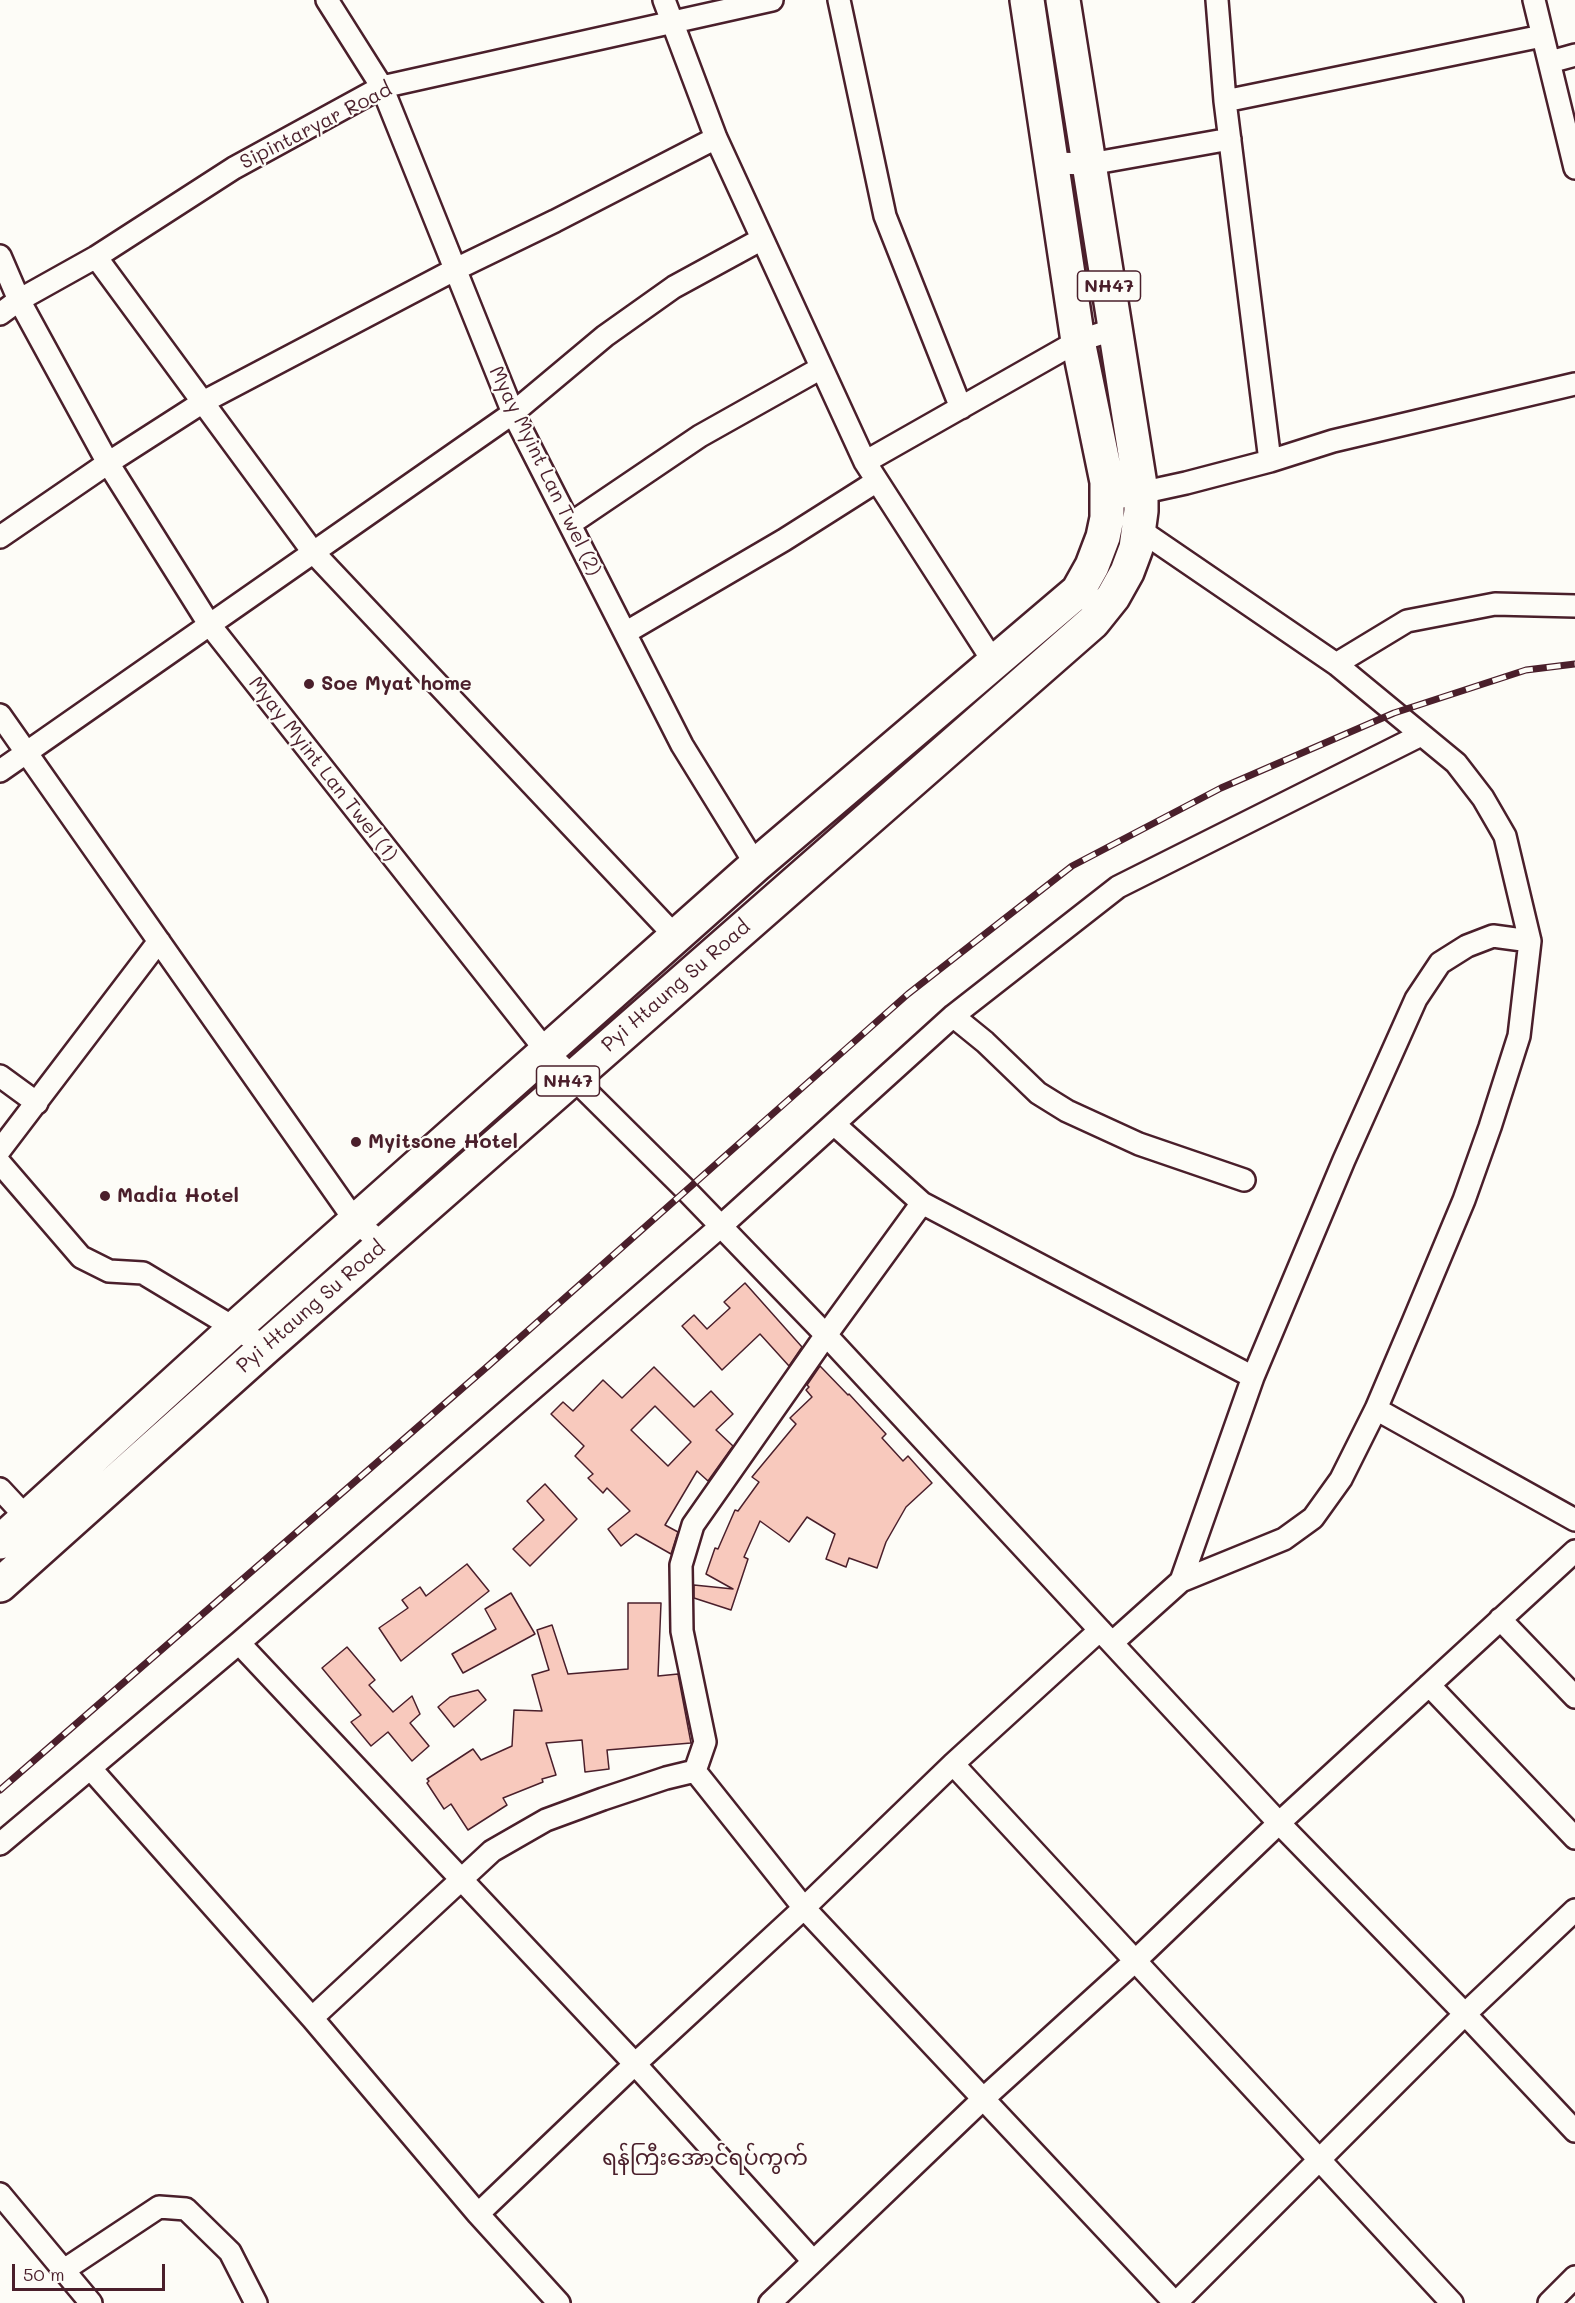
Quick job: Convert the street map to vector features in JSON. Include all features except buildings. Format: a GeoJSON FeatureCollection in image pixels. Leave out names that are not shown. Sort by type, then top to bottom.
{"type":"FeatureCollection","features":[{"type":"Feature","properties":{"kind":"highway","name":"NH47"},"geometry":{"type":"LineString","coordinates":[[1027,0],[1078,341],[1105,463],[1108,500]]}},
{"type":"Feature","properties":{"kind":"highway","name":"NH47"},"geometry":{"type":"LineString","coordinates":[[1063,0],[1141,491],[1140,530]]}},
{"type":"Feature","properties":{"kind":"highway","name":"Pyi Htaung Su Road"},"geometry":{"type":"LineString","coordinates":[[0,1585],[45,1545],[234,1329],[756,865],[1078,591],[1092,566],[1103,537],[1108,500]]}},
{"type":"Feature","properties":{"kind":"highway","name":"Pyi Htaung Su Road"},"geometry":{"type":"LineString","coordinates":[[0,1542],[27,1518],[266,1347],[967,730],[1093,622],[1113,597],[1128,572],[1140,530]]}},
{"type":"Feature","properties":{"kind":"highway"},"geometry":{"type":"LineString","coordinates":[[948,700],[967,730]]}},
{"type":"Feature","properties":{"kind":"highway"},"geometry":{"type":"LineString","coordinates":[[806,823],[826,854]]}},
{"type":"Feature","properties":{"kind":"street","name":"Myay Myint Lan Twel (2)"},"geometry":{"type":"LineString","coordinates":[[327,0],[382,87],[513,413],[682,745],[756,865]]}},
{"type":"Feature","properties":{"kind":"street"},"geometry":{"type":"LineString","coordinates":[[664,0],[716,138],[865,462],[993,662]]}},
{"type":"Feature","properties":{"kind":"street","name":"Sipintaryar Road"},"geometry":{"type":"LineString","coordinates":[[0,314],[19,300],[96,257],[234,168],[382,87],[772,0]]}},
{"type":"Feature","properties":{"kind":"street"},"geometry":{"type":"LineString","coordinates":[[839,0],[885,216],[960,408]]}},
{"type":"Feature","properties":{"kind":"street"},"geometry":{"type":"LineString","coordinates":[[1216,0],[1225,101],[1270,461]]}},
{"type":"Feature","properties":{"kind":"street"},"geometry":{"type":"LineString","coordinates":[[1534,0],[1575,168]]}},
{"type":"Feature","properties":{"kind":"street"},"geometry":{"type":"LineString","coordinates":[[1225,101],[1542,36]]}},
{"type":"Feature","properties":{"kind":"street"},"geometry":{"type":"LineString","coordinates":[[1550,62],[1575,56]]}},
{"type":"Feature","properties":{"kind":"street"},"geometry":{"type":"LineString","coordinates":[[0,537],[108,463],[203,402],[454,270],[716,138]]}},
{"type":"Feature","properties":{"kind":"street"},"geometry":{"type":"LineString","coordinates":[[1052,163],[1090,164],[1230,139]]}},
{"type":"Feature","properties":{"kind":"street"},"geometry":{"type":"LineString","coordinates":[[0,771],[513,413],[605,336],[674,287],[762,239]]}},
{"type":"Feature","properties":{"kind":"street","name":"Myay Myint Lan Twel (1)"},"geometry":{"type":"LineString","coordinates":[[0,256],[19,300],[108,463],[209,624],[547,1052],[686,1190],[826,1335],[1279,1823],[1575,2131]]}},
{"type":"Feature","properties":{"kind":"street"},"geometry":{"type":"LineString","coordinates":[[96,257],[313,552],[676,937]]}},
{"type":"Feature","properties":{"kind":"street"},"geometry":{"type":"LineString","coordinates":[[865,462],[1078,341],[1115,329]]}},
{"type":"Feature","properties":{"kind":"street"},"geometry":{"type":"LineString","coordinates":[[570,524],[699,436],[821,368]]}},
{"type":"Feature","properties":{"kind":"street"},"geometry":{"type":"LineString","coordinates":[[1108,500],[1270,461],[1333,441],[1575,384]]}},
{"type":"Feature","properties":{"kind":"street"},"geometry":{"type":"LineString","coordinates":[[625,633],[784,540],[877,481]]}},
{"type":"Feature","properties":{"kind":"street"},"geometry":{"type":"LineString","coordinates":[[478,2214],[635,2064],[804,1908],[953,1764],[1106,1636],[1181,1581],[1284,1539],[1313,1518],[1341,1479],[1376,1409],[1464,1200],[1519,1036],[1530,941],[1505,836],[1483,798],[1456,763],[1336,664],[1140,530]]}},
{"type":"Feature","properties":{"kind":"street"},"geometry":{"type":"LineString","coordinates":[[1336,664],[1407,621],[1495,604],[1575,606]]}},
{"type":"Feature","properties":{"kind":"street"},"geometry":{"type":"LineString","coordinates":[[0,715],[357,1221],[383,1244]]}},
{"type":"Feature","properties":{"kind":"street"},"geometry":{"type":"LineString","coordinates":[[0,1844],[239,1643],[720,1227],[953,1016],[1118,887],[1421,735]]}},
{"type":"Feature","properties":{"kind":"street"},"geometry":{"type":"LineString","coordinates":[[1181,1581],[1253,1377],[1344,1160],[1416,999],[1440,963],[1467,946],[1493,936],[1530,941]]}},
{"type":"Feature","properties":{"kind":"street"},"geometry":{"type":"LineString","coordinates":[[0,1150],[159,941]]}},
{"type":"Feature","properties":{"kind":"street"},"geometry":{"type":"LineString","coordinates":[[953,1016],[985,1042],[1038,1094],[1139,1144],[1244,1180]]}},
{"type":"Feature","properties":{"kind":"street"},"geometry":{"type":"LineString","coordinates":[[0,1076],[37,1103]]}},
{"type":"Feature","properties":{"kind":"street"},"geometry":{"type":"LineString","coordinates":[[834,1124],[922,1203],[1253,1377]]}},
{"type":"Feature","properties":{"kind":"street"},"geometry":{"type":"LineString","coordinates":[[0,1163],[81,1257],[109,1271],[143,1273],[266,1347]]}},
{"type":"Feature","properties":{"kind":"street"},"geometry":{"type":"LineString","coordinates":[[695,1771],[705,1742],[682,1631],[681,1587],[681,1565],[693,1525],[922,1203]]}},
{"type":"Feature","properties":{"kind":"street"},"geometry":{"type":"LineString","coordinates":[[1376,1409],[1575,1520]]}},
{"type":"Feature","properties":{"kind":"street"},"geometry":{"type":"LineString","coordinates":[[0,1488],[27,1518],[45,1545]]}},
{"type":"Feature","properties":{"kind":"street"},"geometry":{"type":"LineString","coordinates":[[770,2303],[983,2099],[1134,1962],[1279,1823],[1575,1551]]}},
{"type":"Feature","properties":{"kind":"street"},"geometry":{"type":"LineString","coordinates":[[1500,1619],[1575,1697]]}},
{"type":"Feature","properties":{"kind":"street"},"geometry":{"type":"LineString","coordinates":[[239,1643],[635,2064],[813,2261]]}},
{"type":"Feature","properties":{"kind":"street"},"geometry":{"type":"LineString","coordinates":[[1429,1685],[1575,1838]]}},
{"type":"Feature","properties":{"kind":"street"},"geometry":{"type":"LineString","coordinates":[[953,1764],[1452,2303]]}},
{"type":"Feature","properties":{"kind":"street"},"geometry":{"type":"LineString","coordinates":[[91,1769],[312,2018],[478,2214],[559,2303]]}},
{"type":"Feature","properties":{"kind":"street"},"geometry":{"type":"LineString","coordinates":[[312,2018],[492,1851],[546,1820],[666,1778],[695,1771]]}},
{"type":"Feature","properties":{"kind":"street"},"geometry":{"type":"LineString","coordinates":[[695,1771],[804,1908],[1176,2303],[1465,2014],[1575,1910]]}},
{"type":"Feature","properties":{"kind":"street"},"geometry":{"type":"LineString","coordinates":[[0,2194],[92,2303]]}},
{"type":"Feature","properties":{"kind":"street"},"geometry":{"type":"LineString","coordinates":[[64,2270],[159,2207],[186,2210],[230,2252],[256,2303]]}},
{"type":"Feature","properties":{"kind":"street"},"geometry":{"type":"LineString","coordinates":[[1549,2303],[1575,2277]]}},
{"type":"Feature","properties":{"kind":"railway"},"geometry":{"type":"LineString","coordinates":[[0,1790],[488,1366],[908,994],[1072,866],[1221,788],[1394,713],[1526,670],[1575,664]]}},
{"type":"Feature","properties":{"kind":"place","name":"Soe Myat home"},"geometry":{"type":"Point","coordinates":[309,684]}},
{"type":"Feature","properties":{"kind":"place","name":"Myitsone Hotel"},"geometry":{"type":"Point","coordinates":[356,1142]}},
{"type":"Feature","properties":{"kind":"place","name":"Madia Hotel"},"geometry":{"type":"Point","coordinates":[105,1196]}},
{"type":"Feature","properties":{"kind":"district","name":"ရန်ကြီးအောင်ရပ်ကွက်"},"geometry":{"type":"Point","coordinates":[705,2158]}}]}
